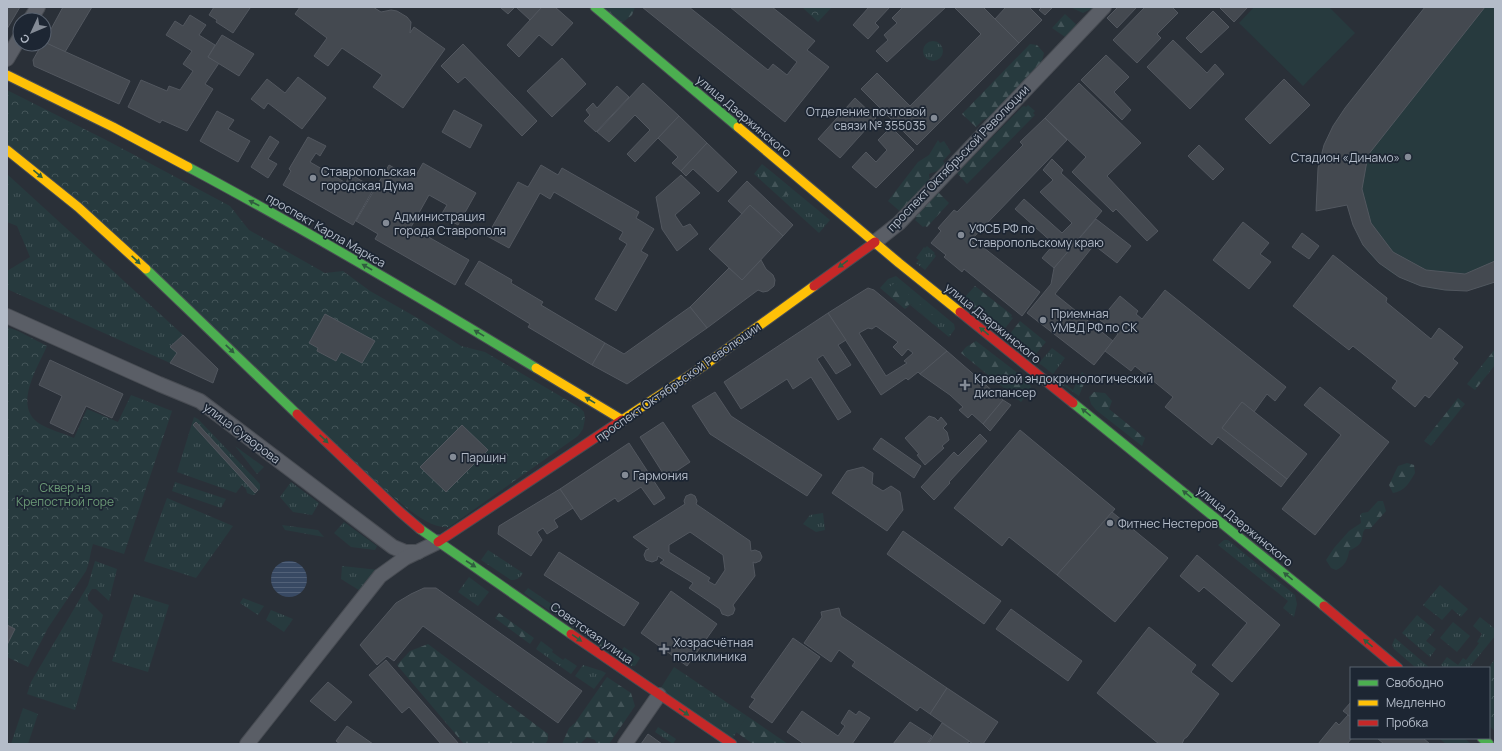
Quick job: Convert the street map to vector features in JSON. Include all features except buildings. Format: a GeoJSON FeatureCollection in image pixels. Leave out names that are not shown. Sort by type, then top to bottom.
{"type":"FeatureCollection","features":[{"type":"Feature","properties":{"kind":"main road","name":"улица Дзержинского"},"geometry":{"type":"LineString","coordinates":[[594,7],[875,242],[1253,547],[1397,667]]}},
{"type":"Feature","properties":{"kind":"main road","name":"проспект Карла Маркса"},"geometry":{"type":"LineString","coordinates":[[7,75],[127,134],[259,205],[444,312],[624,421]]}},
{"type":"Feature","properties":{"kind":"main road"},"geometry":{"type":"LineString","coordinates":[[7,150],[58,190],[105,232],[399,510],[438,542]]}},
{"type":"Feature","properties":{"kind":"main road","name":"проспект Октябрьской Революции"},"geometry":{"type":"LineString","coordinates":[[438,542],[624,421],[642,407],[702,368],[875,242]]}},
{"type":"Feature","properties":{"kind":"main road","name":"Советская улица"},"geometry":{"type":"LineString","coordinates":[[438,542],[732,744]]}},
{"type":"Feature","properties":{"kind":"street","name":"проспект Октябрьской Революции"},"geometry":{"type":"LineString","coordinates":[[875,242],[899,223],[1104,7]]}},
{"type":"Feature","properties":{"kind":"street","name":"улица Суворова"},"geometry":{"type":"LineString","coordinates":[[7,316],[200,401],[393,546],[405,552],[418,552]]}},
{"type":"Feature","properties":{"kind":"street","name":"проспект Октябрьской Революции"},"geometry":{"type":"LineString","coordinates":[[247,744],[380,576],[404,558],[438,542]]}},
{"type":"Feature","properties":{"kind":"street"},"geometry":{"type":"LineString","coordinates":[[625,744],[659,695]]}},
{"type":"Feature","properties":{"kind":"green space"},"geometry":{"type":"Polygon","coordinates":[[[589,7],[635,7],[632,15],[622,23],[589,7]]]}},
{"type":"Feature","properties":{"kind":"green space"},"geometry":{"type":"Polygon","coordinates":[[[802,7],[832,7],[818,22],[802,7]]]}},
{"type":"Feature","properties":{"kind":"green space"},"geometry":{"type":"Polygon","coordinates":[[[1070,7],[1095,7],[1083,13],[1070,7]]]}},
{"type":"Feature","properties":{"kind":"green space"},"geometry":{"type":"Polygon","coordinates":[[[1254,7],[1329,7],[1355,33],[1303,86],[1239,23],[1254,7]]]}},
{"type":"Feature","properties":{"kind":"green space","name":"Стадион «Динамо»"},"geometry":{"type":"Polygon","coordinates":[[[1425,7],[1495,7],[1495,282],[1478,288],[1441,290],[1405,280],[1389,271],[1375,259],[1363,245],[1355,230],[1347,205],[1316,211],[1318,168],[1324,145],[1333,126],[1345,108],[1425,7]]]}},
{"type":"Feature","properties":{"kind":"green space"},"geometry":{"type":"Polygon","coordinates":[[[1065,14],[1080,28],[1068,39],[1052,28],[1065,14]]]}},
{"type":"Feature","properties":{"kind":"green space"},"geometry":{"type":"Polygon","coordinates":[[[933,41],[940,44],[943,51],[940,58],[933,61],[926,58],[923,51],[926,44],[933,41]]]}},
{"type":"Feature","properties":{"kind":"green space"},"geometry":{"type":"Polygon","coordinates":[[[1030,44],[1037,45],[1044,53],[1041,65],[994,116],[983,120],[976,127],[962,114],[1030,44]]]}},
{"type":"Feature","properties":{"kind":"green space"},"geometry":{"type":"Polygon","coordinates":[[[7,90],[108,141],[230,206],[249,230],[325,273],[343,271],[370,291],[421,320],[461,346],[485,352],[579,407],[584,412],[585,419],[583,429],[578,436],[449,527],[434,525],[426,521],[410,511],[391,495],[7,145],[7,90]]]}},
{"type":"Feature","properties":{"kind":"green space"},"geometry":{"type":"Polygon","coordinates":[[[1028,105],[1035,111],[1033,113],[1035,115],[967,184],[957,173],[1022,107],[1026,107],[1028,105]]]}},
{"type":"Feature","properties":{"kind":"green space"},"geometry":{"type":"Polygon","coordinates":[[[938,140],[940,143],[944,141],[951,152],[943,161],[945,164],[937,171],[929,174],[930,184],[902,213],[888,201],[918,162],[929,155],[938,140]]]}},
{"type":"Feature","properties":{"kind":"green space"},"geometry":{"type":"Polygon","coordinates":[[[762,164],[830,220],[819,233],[754,174],[762,164]]]}},
{"type":"Feature","properties":{"kind":"green space"},"geometry":{"type":"Polygon","coordinates":[[[763,169],[768,169],[792,189],[787,195],[781,197],[759,176],[763,169]]]}},
{"type":"Feature","properties":{"kind":"green space"},"geometry":{"type":"Polygon","coordinates":[[[7,174],[183,335],[170,346],[177,353],[170,363],[7,289],[7,271],[30,257],[17,226],[7,222],[7,174]]]}},
{"type":"Feature","properties":{"kind":"green space"},"geometry":{"type":"Polygon","coordinates":[[[938,192],[949,203],[927,227],[923,227],[915,220],[917,218],[915,217],[938,192]]]}},
{"type":"Feature","properties":{"kind":"green space"},"geometry":{"type":"Polygon","coordinates":[[[927,246],[935,253],[934,254],[936,256],[925,270],[916,263],[919,260],[916,258],[924,247],[925,248],[927,246]]]}},
{"type":"Feature","properties":{"kind":"green space"},"geometry":{"type":"Polygon","coordinates":[[[896,276],[954,324],[955,329],[949,337],[933,323],[895,283],[896,300],[906,306],[911,304],[932,323],[910,305],[905,309],[880,288],[888,279],[896,276]]]}},
{"type":"Feature","properties":{"kind":"green space"},"geometry":{"type":"Polygon","coordinates":[[[895,283],[938,320],[933,324],[911,304],[906,306],[896,300],[888,292],[889,287],[895,283]]]}},
{"type":"Feature","properties":{"kind":"green space"},"geometry":{"type":"Polygon","coordinates":[[[975,286],[1012,315],[1011,317],[1013,318],[1003,331],[962,300],[975,286]]]}},
{"type":"Feature","properties":{"kind":"green space"},"geometry":{"type":"Polygon","coordinates":[[[1020,321],[1046,342],[1033,356],[1009,337],[1020,321]]]}},
{"type":"Feature","properties":{"kind":"green space","name":"Сквер на Крепостной горе"},"geometry":{"type":"Polygon","coordinates":[[[7,327],[47,346],[33,375],[28,397],[28,408],[32,417],[40,424],[74,438],[87,409],[118,422],[131,395],[172,411],[124,554],[93,544],[86,571],[48,628],[28,667],[7,657],[7,645],[15,629],[7,625],[7,327]]]}},
{"type":"Feature","properties":{"kind":"green space"},"geometry":{"type":"Polygon","coordinates":[[[976,341],[1028,381],[1031,387],[1021,402],[961,353],[966,347],[976,341]]]}},
{"type":"Feature","properties":{"kind":"green space"},"geometry":{"type":"Polygon","coordinates":[[[1052,348],[1065,358],[1053,374],[1039,363],[1052,348]]]}},
{"type":"Feature","properties":{"kind":"green space"},"geometry":{"type":"Polygon","coordinates":[[[1495,349],[1495,365],[1475,390],[1467,384],[1495,349]]]}},
{"type":"Feature","properties":{"kind":"green space"},"geometry":{"type":"Polygon","coordinates":[[[1082,372],[1087,376],[1079,396],[1058,382],[1059,379],[1073,390],[1082,372]]]}},
{"type":"Feature","properties":{"kind":"green space"},"geometry":{"type":"Polygon","coordinates":[[[1094,392],[1105,393],[1112,401],[1109,409],[1145,438],[1142,446],[1096,410],[1091,404],[1089,397],[1094,392]]]}},
{"type":"Feature","properties":{"kind":"green space"},"geometry":{"type":"Polygon","coordinates":[[[1458,398],[1465,404],[1431,446],[1424,441],[1458,398]]]}},
{"type":"Feature","properties":{"kind":"green space"},"geometry":{"type":"Polygon","coordinates":[[[194,417],[198,419],[260,484],[260,489],[254,495],[247,493],[246,489],[242,485],[236,493],[177,472],[194,417]]]}},
{"type":"Feature","properties":{"kind":"green space"},"geometry":{"type":"Polygon","coordinates":[[[235,446],[264,467],[257,474],[235,446]]]}},
{"type":"Feature","properties":{"kind":"green space"},"geometry":{"type":"Polygon","coordinates":[[[1407,463],[1414,465],[1415,473],[1404,488],[1393,493],[1389,485],[1398,466],[1407,463]]]}},
{"type":"Feature","properties":{"kind":"green space"},"geometry":{"type":"Polygon","coordinates":[[[175,482],[226,499],[221,508],[172,491],[175,482]]]}},
{"type":"Feature","properties":{"kind":"green space"},"geometry":{"type":"Polygon","coordinates":[[[291,482],[319,503],[312,515],[293,512],[280,497],[291,482]]]}},
{"type":"Feature","properties":{"kind":"green space"},"geometry":{"type":"Polygon","coordinates":[[[167,498],[233,526],[196,578],[144,561],[167,498]]]}},
{"type":"Feature","properties":{"kind":"green space"},"geometry":{"type":"Polygon","coordinates":[[[1378,501],[1383,501],[1386,511],[1370,529],[1365,529],[1360,543],[1349,551],[1347,560],[1343,565],[1336,570],[1331,568],[1326,560],[1334,548],[1349,531],[1361,523],[1360,515],[1368,512],[1378,501]]]}},
{"type":"Feature","properties":{"kind":"green space"},"geometry":{"type":"Polygon","coordinates":[[[823,513],[825,530],[816,532],[803,524],[810,515],[823,513]]]}},
{"type":"Feature","properties":{"kind":"green space"},"geometry":{"type":"Polygon","coordinates":[[[344,522],[377,546],[375,550],[351,547],[334,533],[344,522]]]}},
{"type":"Feature","properties":{"kind":"green space"},"geometry":{"type":"Polygon","coordinates":[[[282,525],[318,530],[324,537],[285,530],[282,525]]]}},
{"type":"Feature","properties":{"kind":"green space"},"geometry":{"type":"Polygon","coordinates":[[[1224,540],[1228,540],[1295,595],[1297,604],[1294,617],[1283,608],[1288,601],[1218,545],[1224,540]]]}},
{"type":"Feature","properties":{"kind":"green space"},"geometry":{"type":"Polygon","coordinates":[[[488,550],[523,573],[518,579],[511,580],[481,560],[488,550]]]}},
{"type":"Feature","properties":{"kind":"green space"},"geometry":{"type":"Polygon","coordinates":[[[95,561],[117,569],[109,601],[96,589],[92,589],[88,595],[88,600],[103,615],[75,710],[27,694],[31,682],[88,585],[95,561]]]}},
{"type":"Feature","properties":{"kind":"green space"},"geometry":{"type":"Polygon","coordinates":[[[342,566],[379,570],[362,592],[341,579],[342,566]]]}},
{"type":"Feature","properties":{"kind":"green space"},"geometry":{"type":"Polygon","coordinates":[[[469,577],[489,592],[478,606],[458,592],[469,577]]]}},
{"type":"Feature","properties":{"kind":"green space"},"geometry":{"type":"Polygon","coordinates":[[[1440,585],[1468,609],[1461,617],[1452,609],[1442,620],[1423,605],[1440,585]]]}},
{"type":"Feature","properties":{"kind":"green space"},"geometry":{"type":"Polygon","coordinates":[[[528,588],[607,642],[603,648],[524,593],[528,588]]]}},
{"type":"Feature","properties":{"kind":"green space"},"geometry":{"type":"Polygon","coordinates":[[[134,594],[169,605],[148,672],[112,661],[134,594]]]}},
{"type":"Feature","properties":{"kind":"green space"},"geometry":{"type":"Polygon","coordinates":[[[243,598],[264,606],[258,615],[240,603],[243,598]]]}},
{"type":"Feature","properties":{"kind":"green space"},"geometry":{"type":"Polygon","coordinates":[[[271,610],[293,619],[284,632],[266,620],[271,610]]]}},
{"type":"Feature","properties":{"kind":"green space"},"geometry":{"type":"Polygon","coordinates":[[[499,613],[534,638],[530,644],[495,618],[499,613]]]}},
{"type":"Feature","properties":{"kind":"green space"},"geometry":{"type":"Polygon","coordinates":[[[1417,615],[1435,630],[1426,641],[1436,649],[1430,657],[1402,633],[1417,615]]]}},
{"type":"Feature","properties":{"kind":"green space"},"geometry":{"type":"Polygon","coordinates":[[[1480,617],[1495,629],[1495,636],[1470,667],[1443,667],[1441,665],[1447,657],[1458,665],[1463,658],[1466,660],[1479,643],[1477,642],[1482,634],[1473,626],[1480,617]]]}},
{"type":"Feature","properties":{"kind":"green space"},"geometry":{"type":"Polygon","coordinates":[[[1453,622],[1470,636],[1457,652],[1440,638],[1453,622]]]}},
{"type":"Feature","properties":{"kind":"green space"},"geometry":{"type":"Polygon","coordinates":[[[1395,638],[1429,667],[1415,667],[1394,649],[1392,645],[1395,638]]]}},
{"type":"Feature","properties":{"kind":"green space"},"geometry":{"type":"Polygon","coordinates":[[[541,641],[563,660],[565,658],[577,666],[571,674],[536,649],[541,641]]]}},
{"type":"Feature","properties":{"kind":"green space"},"geometry":{"type":"Polygon","coordinates":[[[428,644],[548,734],[546,743],[464,744],[397,665],[410,651],[428,644]]]}},
{"type":"Feature","properties":{"kind":"green space"},"geometry":{"type":"Polygon","coordinates":[[[624,647],[640,658],[635,666],[631,666],[617,657],[624,647]]]}},
{"type":"Feature","properties":{"kind":"green space"},"geometry":{"type":"Polygon","coordinates":[[[1495,659],[1495,731],[1490,727],[1490,667],[1489,667],[1495,659]]]}},
{"type":"Feature","properties":{"kind":"green space"},"geometry":{"type":"Polygon","coordinates":[[[583,665],[606,673],[594,689],[575,676],[583,665]]]}},
{"type":"Feature","properties":{"kind":"green space"},"geometry":{"type":"Polygon","coordinates":[[[674,667],[747,716],[732,739],[659,691],[674,667]]]}},
{"type":"Feature","properties":{"kind":"green space"},"geometry":{"type":"Polygon","coordinates":[[[607,677],[631,693],[635,706],[609,744],[597,744],[595,740],[587,737],[580,744],[562,744],[569,728],[575,723],[607,677]]]}},
{"type":"Feature","properties":{"kind":"green space"},"geometry":{"type":"Polygon","coordinates":[[[23,708],[38,714],[28,744],[11,744],[23,708]]]}},
{"type":"Feature","properties":{"kind":"green space"},"geometry":{"type":"Polygon","coordinates":[[[747,716],[788,744],[753,744],[736,732],[747,716]]]}},
{"type":"Feature","properties":{"kind":"green space"},"geometry":{"type":"Polygon","coordinates":[[[658,727],[676,739],[673,744],[655,732],[658,727]]]}},
{"type":"Feature","properties":{"kind":"green space"},"geometry":{"type":"Polygon","coordinates":[[[1440,739],[1465,739],[1471,744],[1446,744],[1440,739]]]}},
{"type":"Feature","properties":{"kind":"water"},"geometry":{"type":"Polygon","coordinates":[[[293,561],[302,566],[306,572],[306,586],[302,592],[293,597],[285,597],[276,592],[272,586],[271,575],[276,566],[282,562],[293,561]]]}},
{"type":"Feature","properties":{"kind":"traffic: fast"},"geometry":{"type":"LineString","coordinates":[[595,7],[738,127]]}},
{"type":"Feature","properties":{"kind":"traffic: fast"},"geometry":{"type":"LineString","coordinates":[[188,167],[363,265],[536,368]]}},
{"type":"Feature","properties":{"kind":"traffic: fast"},"geometry":{"type":"LineString","coordinates":[[146,269],[297,414]]}},
{"type":"Feature","properties":{"kind":"traffic: fast"},"geometry":{"type":"LineString","coordinates":[[1073,403],[1324,606]]}},
{"type":"Feature","properties":{"kind":"traffic: fast"},"geometry":{"type":"LineString","coordinates":[[420,529],[571,634]]}},
{"type":"Feature","properties":{"kind":"traffic: fast"},"geometry":{"type":"LineString","coordinates":[[1483,739],[1489,744]]}},
{"type":"Feature","properties":{"kind":"traffic: slow"},"geometry":{"type":"LineString","coordinates":[[7,75],[113,127],[188,167]]}},
{"type":"Feature","properties":{"kind":"traffic: slow"},"geometry":{"type":"LineString","coordinates":[[738,127],[899,263],[960,312]]}},
{"type":"Feature","properties":{"kind":"traffic: slow"},"geometry":{"type":"LineString","coordinates":[[7,150],[78,207],[146,269]]}},
{"type":"Feature","properties":{"kind":"traffic: slow"},"geometry":{"type":"LineString","coordinates":[[622,420],[702,367],[814,286]]}},
{"type":"Feature","properties":{"kind":"traffic: slow"},"geometry":{"type":"LineString","coordinates":[[536,368],[624,421]]}},
{"type":"Feature","properties":{"kind":"traffic: jam"},"geometry":{"type":"LineString","coordinates":[[814,286],[875,242]]}},
{"type":"Feature","properties":{"kind":"traffic: jam"},"geometry":{"type":"LineString","coordinates":[[960,312],[1073,403]]}},
{"type":"Feature","properties":{"kind":"traffic: jam"},"geometry":{"type":"LineString","coordinates":[[297,414],[420,529]]}},
{"type":"Feature","properties":{"kind":"traffic: jam"},"geometry":{"type":"LineString","coordinates":[[438,542],[622,420]]}},
{"type":"Feature","properties":{"kind":"traffic: jam"},"geometry":{"type":"LineString","coordinates":[[1324,606],[1397,667]]}},
{"type":"Feature","properties":{"kind":"traffic: jam"},"geometry":{"type":"LineString","coordinates":[[571,634],[732,744]]}},
{"type":"Feature","properties":{"kind":"place","name":"Отделение почтовой связи № 355035"},"geometry":{"type":"Point","coordinates":[934,118]}},
{"type":"Feature","properties":{"kind":"place","name":"Стадион «Динамо»"},"geometry":{"type":"Point","coordinates":[1408,157]}},
{"type":"Feature","properties":{"kind":"place","name":"Ставропольская городская Дума"},"geometry":{"type":"Point","coordinates":[313,178]}},
{"type":"Feature","properties":{"kind":"place","name":"Администрация города Ставрополя"},"geometry":{"type":"Point","coordinates":[386,223]}},
{"type":"Feature","properties":{"kind":"place","name":"УФСБ РФ по Ставропольскому краю"},"geometry":{"type":"Point","coordinates":[961,235]}},
{"type":"Feature","properties":{"kind":"place","name":"Приемная УМВД РФ по СК"},"geometry":{"type":"Point","coordinates":[1043,320]}},
{"type":"Feature","properties":{"kind":"place","name":"Краевой эндокринологический диспансер"},"geometry":{"type":"Point","coordinates":[965,385]}},
{"type":"Feature","properties":{"kind":"place","name":"Паршин"},"geometry":{"type":"Point","coordinates":[453,457]}},
{"type":"Feature","properties":{"kind":"place","name":"Гармония"},"geometry":{"type":"Point","coordinates":[625,475]}},
{"type":"Feature","properties":{"kind":"place","name":"Фитнес Нестеров"},"geometry":{"type":"Point","coordinates":[1110,523]}},
{"type":"Feature","properties":{"kind":"place","name":"Хозрасчётная поликлиника"},"geometry":{"type":"Point","coordinates":[664,649]}}]}
